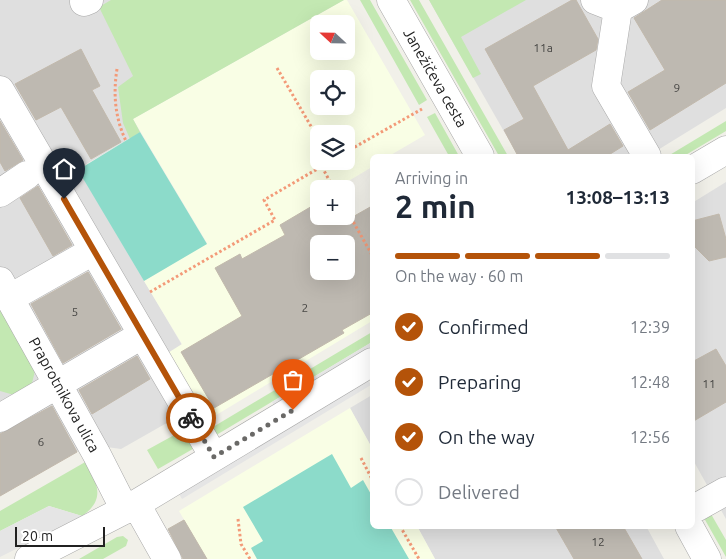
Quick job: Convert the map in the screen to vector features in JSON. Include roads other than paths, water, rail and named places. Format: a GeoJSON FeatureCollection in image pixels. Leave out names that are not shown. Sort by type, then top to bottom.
{"type":"FeatureCollection","features":[{"type":"Feature","properties":{"kind":"street","name":"Janežičeva cesta"},"geometry":{"type":"LineString","coordinates":[[391,0],[479,154]]}},
{"type":"Feature","properties":{"kind":"street"},"geometry":{"type":"LineString","coordinates":[[616,3],[606,86],[646,154]]}},
{"type":"Feature","properties":{"kind":"street"},"geometry":{"type":"LineString","coordinates":[[0,90],[214,457]]}},
{"type":"Feature","properties":{"kind":"street"},"geometry":{"type":"LineString","coordinates":[[695,168],[726,150]]}},
{"type":"Feature","properties":{"kind":"street"},"geometry":{"type":"LineString","coordinates":[[0,193],[27,175]]}},
{"type":"Feature","properties":{"kind":"street"},"geometry":{"type":"LineString","coordinates":[[3,289],[93,250]]}},
{"type":"Feature","properties":{"kind":"street","name":"Praprotnikova ulica"},"geometry":{"type":"LineString","coordinates":[[3,289],[130,507],[167,559]]}},
{"type":"Feature","properties":{"kind":"street"},"geometry":{"type":"LineString","coordinates":[[0,418],[142,335]]}},
{"type":"Feature","properties":{"kind":"street"},"geometry":{"type":"LineString","coordinates":[[38,557],[130,507],[370,363]]}},
{"type":"Feature","properties":{"kind":"street"},"geometry":{"type":"LineString","coordinates":[[695,508],[726,491]]}},
{"type":"Feature","properties":{"kind":"street"},"geometry":{"type":"LineString","coordinates":[[691,529],[707,559]]}}]}
